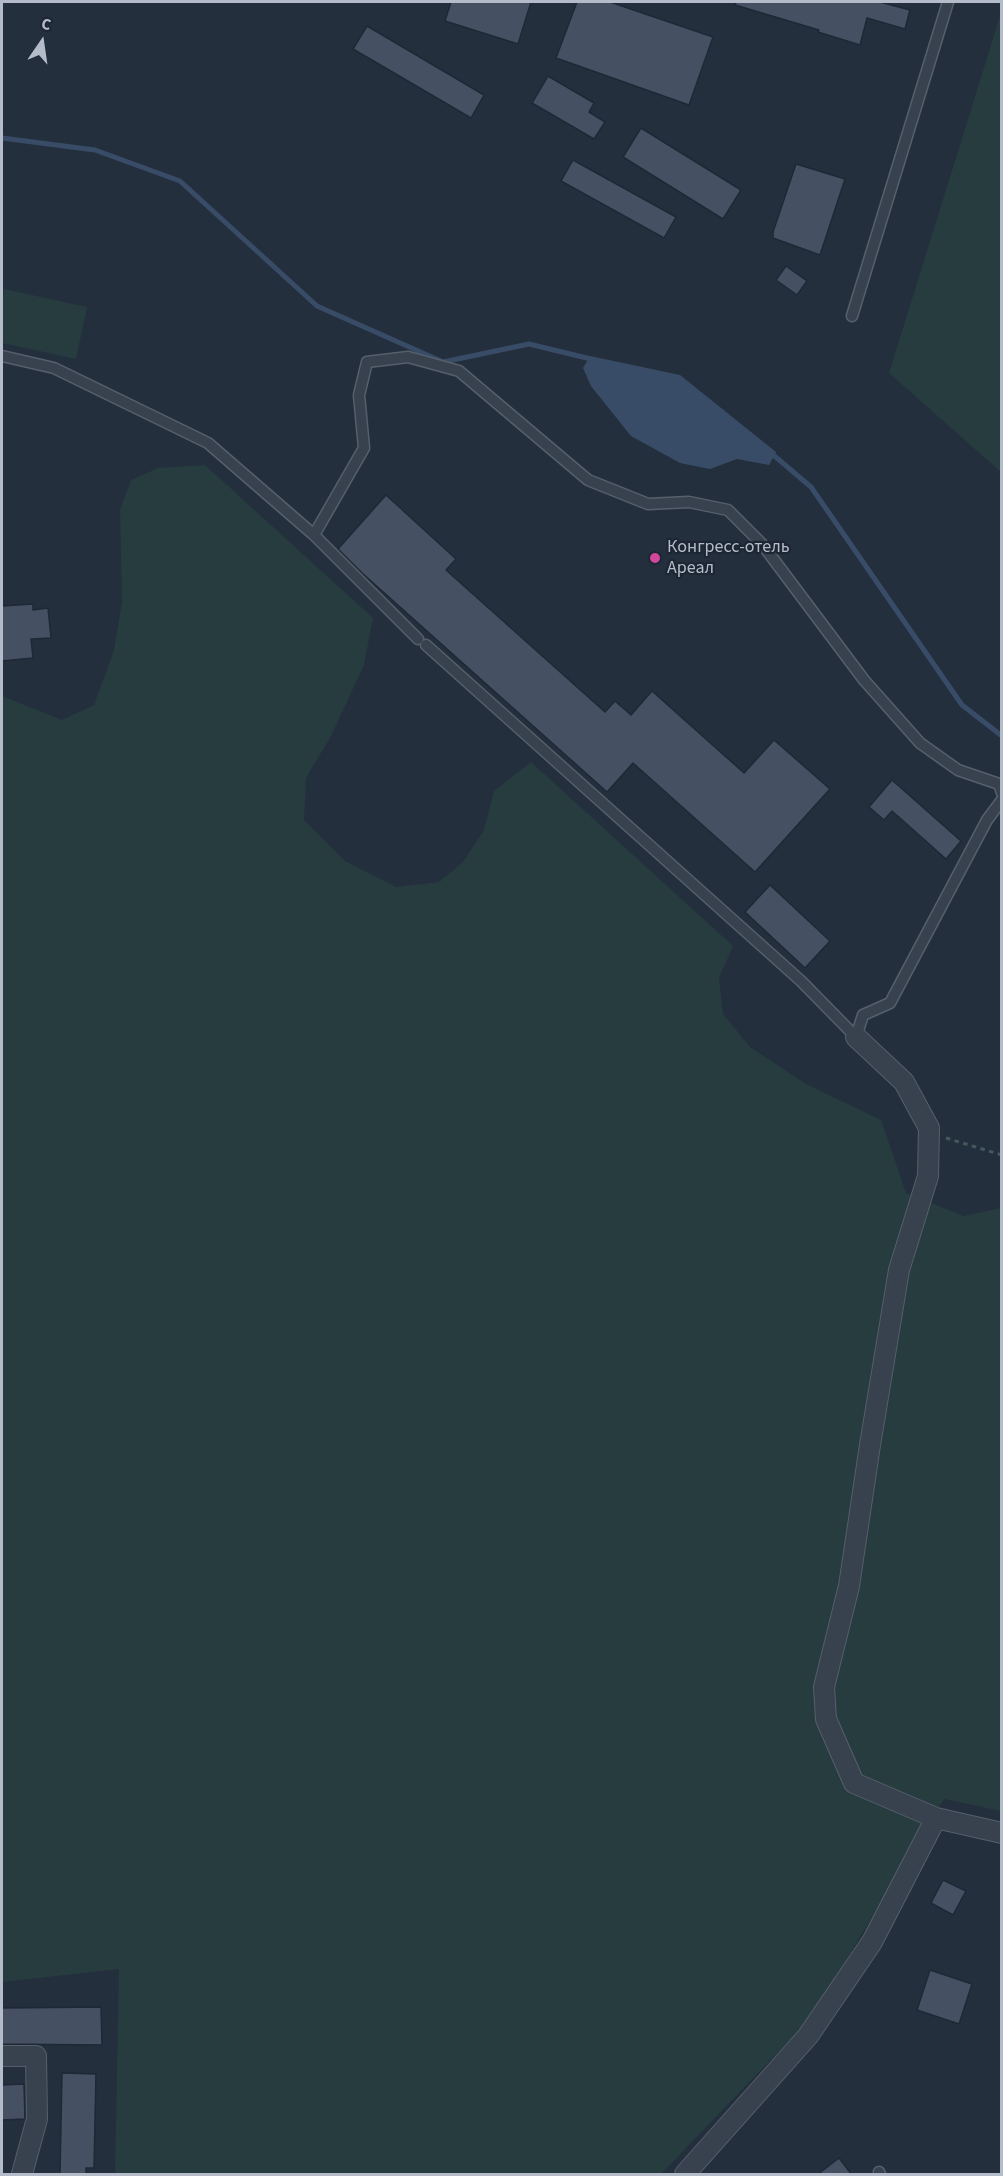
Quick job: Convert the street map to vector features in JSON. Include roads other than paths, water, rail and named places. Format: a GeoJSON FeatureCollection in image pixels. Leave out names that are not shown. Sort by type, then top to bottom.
{"type":"FeatureCollection","features":[{"type":"Feature","properties":{"kind":"street"},"geometry":{"type":"LineString","coordinates":[[856,1038],[904,1082],[929,1128],[928,1176],[899,1270],[849,1586],[824,1686],[826,1719],[854,1783],[936,1818],[1002,1833]]}},
{"type":"Feature","properties":{"kind":"street"},"geometry":{"type":"LineString","coordinates":[[685,2174],[808,2036],[872,1942],[936,1818]]}},
{"type":"Feature","properties":{"kind":"street"},"geometry":{"type":"LineString","coordinates":[[2,2056],[36,2056],[37,2119],[22,2175]]}},
{"type":"Feature","properties":{"kind":"lane"},"geometry":{"type":"LineString","coordinates":[[852,316],[948,2]]}},
{"type":"Feature","properties":{"kind":"lane"},"geometry":{"type":"LineString","coordinates":[[2,356],[54,368],[208,443],[314,535],[422,642],[801,981],[856,1038],[863,1015],[890,1003],[987,820],[1002,800]]}},
{"type":"Feature","properties":{"kind":"lane"},"geometry":{"type":"LineString","coordinates":[[314,535],[364,448],[359,395],[367,362],[408,357],[459,371],[588,480],[648,504],[689,502],[728,510],[762,544],[864,680],[920,742],[958,770],[999,783],[1002,793]]}},
{"type":"Feature","properties":{"kind":"water"},"geometry":{"type":"Polygon","coordinates":[[[590,356],[680,375],[776,452],[769,465],[737,459],[710,469],[680,463],[631,436],[591,386],[583,368],[590,356]]]}},
{"type":"Feature","properties":{"kind":"waterway"},"geometry":{"type":"LineString","coordinates":[[2,138],[95,150],[180,181],[317,306],[443,362],[529,344],[595,360]]}},
{"type":"Feature","properties":{"kind":"waterway"},"geometry":{"type":"LineString","coordinates":[[771,453],[811,487],[962,705],[1002,736]]}},
{"type":"Feature","properties":{"kind":"place","name":"Конгресс-отель Ареал"},"geometry":{"type":"Point","coordinates":[655,558]}}]}
